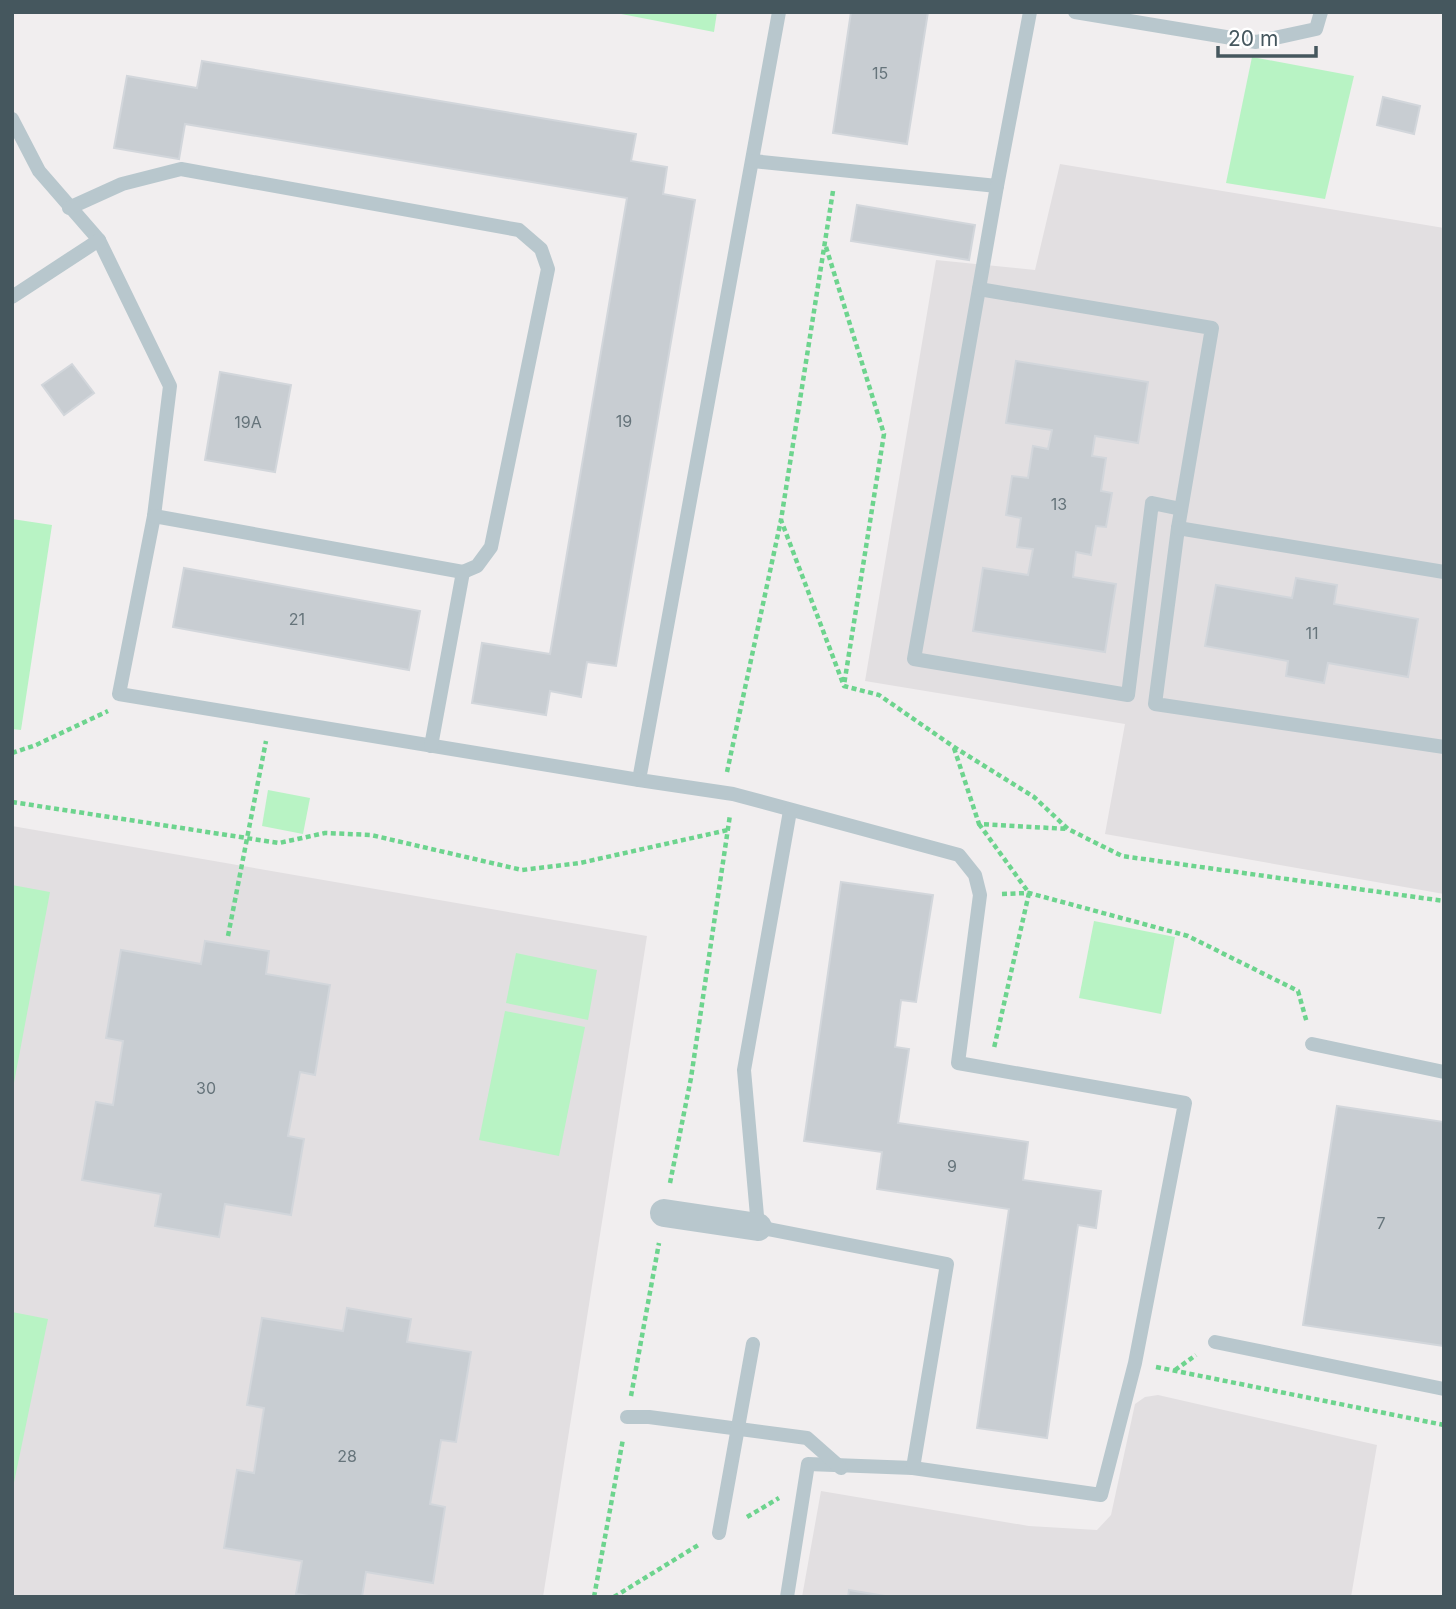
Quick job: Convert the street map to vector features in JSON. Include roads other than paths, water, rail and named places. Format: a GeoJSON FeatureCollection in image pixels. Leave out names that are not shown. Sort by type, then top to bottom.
{"type":"FeatureCollection","features":[{"type":"Feature","properties":{"kind":"street"},"geometry":{"type":"LineString","coordinates":[[664,1213],[758,1227]]}},
{"type":"Feature","properties":{"kind":"lane"},"geometry":{"type":"LineString","coordinates":[[639,780],[779,12]]}},
{"type":"Feature","properties":{"kind":"lane"},"geometry":{"type":"LineString","coordinates":[[1030,12],[914,659],[1128,695],[1152,503],[1181,509]]}},
{"type":"Feature","properties":{"kind":"lane"},"geometry":{"type":"LineString","coordinates":[[1074,12],[1256,42],[1316,29],[1321,12]]}},
{"type":"Feature","properties":{"kind":"lane"},"geometry":{"type":"LineString","coordinates":[[12,119],[39,171],[99,240],[170,386],[154,516],[119,694],[722,793],[958,855],[975,875],[980,895],[958,1063],[1185,1103],[1143,1322],[1101,1495],[913,1468],[841,1468],[808,1464],[787,1597]]}},
{"type":"Feature","properties":{"kind":"lane"},"geometry":{"type":"LineString","coordinates":[[753,161],[997,187]]}},
{"type":"Feature","properties":{"kind":"lane"},"geometry":{"type":"LineString","coordinates":[[69,208],[122,184],[181,169],[519,230],[541,249],[548,268],[491,547],[477,566],[463,572],[154,516]]}},
{"type":"Feature","properties":{"kind":"lane"},"geometry":{"type":"LineString","coordinates":[[12,297],[99,240]]}},
{"type":"Feature","properties":{"kind":"lane"},"geometry":{"type":"LineString","coordinates":[[979,289],[1212,328],[1178,528],[1155,704],[1444,747]]}},
{"type":"Feature","properties":{"kind":"lane"},"geometry":{"type":"LineString","coordinates":[[1178,528],[1444,572]]}},
{"type":"Feature","properties":{"kind":"lane"},"geometry":{"type":"LineString","coordinates":[[431,746],[463,572]]}},
{"type":"Feature","properties":{"kind":"lane"},"geometry":{"type":"LineString","coordinates":[[790,811],[744,1070],[758,1227],[947,1264],[913,1468]]}},
{"type":"Feature","properties":{"kind":"lane"},"geometry":{"type":"LineString","coordinates":[[1312,1044],[1444,1072]]}},
{"type":"Feature","properties":{"kind":"lane"},"geometry":{"type":"LineString","coordinates":[[1215,1342],[1444,1389]]}},
{"type":"Feature","properties":{"kind":"lane"},"geometry":{"type":"LineString","coordinates":[[719,1533],[753,1344]]}},
{"type":"Feature","properties":{"kind":"lane"},"geometry":{"type":"LineString","coordinates":[[628,1417],[649,1417],[807,1438],[841,1468]]}}]}
